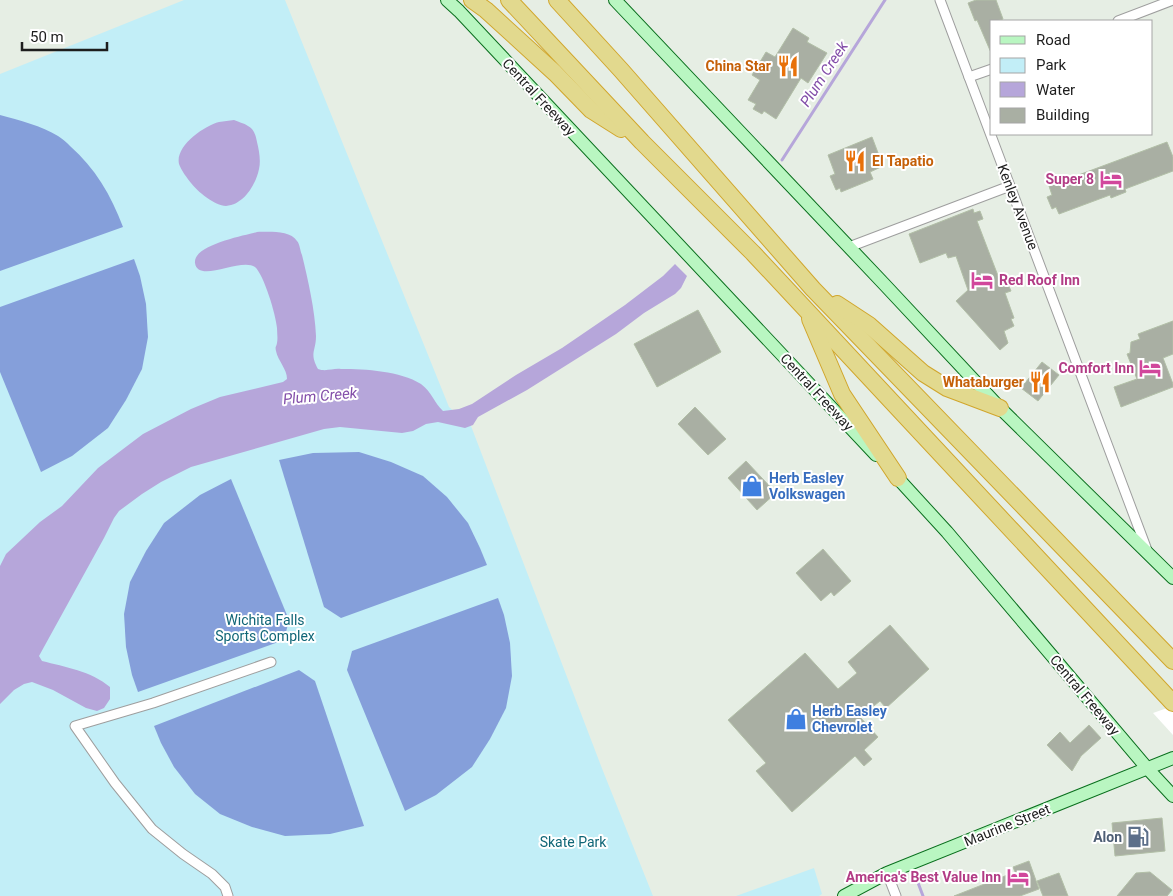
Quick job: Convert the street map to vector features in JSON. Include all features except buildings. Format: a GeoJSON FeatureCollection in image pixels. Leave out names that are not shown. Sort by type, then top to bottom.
{"type":"FeatureCollection","features":[{"type":"Feature","properties":{"kind":"highway"},"geometry":{"type":"LineString","coordinates":[[472,0],[486,10],[555,73],[591,110],[642,142]]}},
{"type":"Feature","properties":{"kind":"highway"},"geometry":{"type":"LineString","coordinates":[[509,0],[642,142],[754,252],[1173,703]]}},
{"type":"Feature","properties":{"kind":"highway"},"geometry":{"type":"LineString","coordinates":[[556,0],[813,289],[1173,661]]}},
{"type":"Feature","properties":{"kind":"highway"},"geometry":{"type":"LineString","coordinates":[[569,0],[579,24]]}},
{"type":"Feature","properties":{"kind":"highway"},"geometry":{"type":"LineString","coordinates":[[813,289],[869,325],[924,373],[947,388],[1000,408]]}},
{"type":"Feature","properties":{"kind":"highway"},"geometry":{"type":"LineString","coordinates":[[805,307],[842,394],[898,478]]}},
{"type":"Feature","properties":{"kind":"main road","name":"Central Freeway"},"geometry":{"type":"LineString","coordinates":[[447,0],[898,478],[947,532],[1147,768],[1173,796]]}},
{"type":"Feature","properties":{"kind":"main road"},"geometry":{"type":"LineString","coordinates":[[615,0],[1000,408],[1173,578]]}},
{"type":"Feature","properties":{"kind":"main road","name":"Maurine Street"},"geometry":{"type":"LineString","coordinates":[[851,894],[887,873],[1173,758]]}},
{"type":"Feature","properties":{"kind":"street","name":"Kenley Avenue"},"geometry":{"type":"LineString","coordinates":[[940,0],[990,133]]}},
{"type":"Feature","properties":{"kind":"street"},"geometry":{"type":"LineString","coordinates":[[1121,20],[1173,0]]}},
{"type":"Feature","properties":{"kind":"street"},"geometry":{"type":"LineString","coordinates":[[969,77],[990,70]]}},
{"type":"Feature","properties":{"kind":"street","name":"Kenley Avenue"},"geometry":{"type":"LineString","coordinates":[[991,135],[1149,555]]}},
{"type":"Feature","properties":{"kind":"street"},"geometry":{"type":"LineString","coordinates":[[849,247],[1010,186]]}},
{"type":"Feature","properties":{"kind":"street"},"geometry":{"type":"LineString","coordinates":[[228,896],[225,887],[212,874],[152,829],[115,783],[75,726],[153,704],[271,662]]}},
{"type":"Feature","properties":{"kind":"street"},"geometry":{"type":"LineString","coordinates":[[887,873],[896,896]]}},
{"type":"Feature","properties":{"kind":"green space","name":"Wichita Falls Sports Complex"},"geometry":{"type":"Polygon","coordinates":[[[184,0],[285,0],[449,407],[471,426],[653,896],[0,896],[0,74],[184,0]]]}},
{"type":"Feature","properties":{"kind":"green space"},"geometry":{"type":"Polygon","coordinates":[[[0,115],[45,129],[66,142],[95,173],[113,204],[123,227],[0,271],[0,115]]]}},
{"type":"Feature","properties":{"kind":"green space"},"geometry":{"type":"Polygon","coordinates":[[[134,259],[146,304],[148,337],[142,369],[126,400],[108,428],[72,456],[41,472],[0,372],[0,307],[134,259]]]}},
{"type":"Feature","properties":{"kind":"green space"},"geometry":{"type":"Polygon","coordinates":[[[359,452],[391,462],[423,476],[447,497],[468,523],[487,565],[341,618],[324,607],[279,460],[313,453],[359,452]]]}},
{"type":"Feature","properties":{"kind":"green space"},"geometry":{"type":"Polygon","coordinates":[[[231,479],[289,620],[284,640],[138,692],[126,647],[124,614],[130,582],[146,551],[164,523],[200,495],[231,479]]]}},
{"type":"Feature","properties":{"kind":"green space"},"geometry":{"type":"Polygon","coordinates":[[[498,598],[510,643],[512,676],[506,708],[490,739],[472,767],[436,795],[405,811],[347,670],[352,651],[498,598]]]}},
{"type":"Feature","properties":{"kind":"green space"},"geometry":{"type":"Polygon","coordinates":[[[299,670],[315,681],[364,826],[330,834],[285,836],[252,827],[220,814],[195,794],[174,767],[161,743],[154,726],[299,670]]]}},
{"type":"Feature","properties":{"kind":"green space"},"geometry":{"type":"Polygon","coordinates":[[[814,868],[822,894],[819,896],[736,896],[814,868]]]}},
{"type":"Feature","properties":{"kind":"water"},"geometry":{"type":"Polygon","coordinates":[[[234,120],[250,127],[253,131],[256,137],[260,166],[252,187],[244,198],[232,205],[226,206],[212,201],[194,186],[181,169],[179,157],[181,150],[199,132],[213,124],[234,120]]]}},
{"type":"Feature","properties":{"kind":"water"},"geometry":{"type":"Polygon","coordinates":[[[257,232],[284,233],[294,237],[299,244],[313,306],[316,341],[313,355],[318,369],[372,370],[403,376],[425,387],[443,411],[459,409],[472,404],[562,348],[625,305],[663,276],[675,264],[687,276],[681,288],[675,294],[527,390],[478,417],[473,425],[465,428],[438,422],[426,424],[413,431],[402,433],[340,427],[324,429],[191,467],[161,482],[119,511],[114,518],[39,656],[42,661],[86,673],[110,687],[110,699],[104,708],[97,711],[86,708],[53,690],[32,682],[14,690],[0,704],[0,566],[6,554],[40,522],[62,506],[98,468],[143,434],[191,409],[220,397],[283,382],[287,379],[286,372],[276,351],[277,328],[269,296],[266,286],[255,267],[240,265],[204,271],[198,269],[195,263],[202,251],[210,246],[257,232]]]}},
{"type":"Feature","properties":{"kind":"pier"},"geometry":{"type":"Polygon","coordinates":[[[1173,706],[1173,735],[1153,713],[1173,706]]]}},
{"type":"Feature","properties":{"kind":"waterway","name":"Plum Creek"},"geometry":{"type":"LineString","coordinates":[[782,160],[885,0]]}},
{"type":"Feature","properties":{"kind":"waterway"},"geometry":{"type":"LineString","coordinates":[[917,880],[923,896]]}},
{"type":"Feature","properties":{"kind":"place","name":"China Star"},"geometry":{"type":"Point","coordinates":[788,66]}},
{"type":"Feature","properties":{"kind":"place","name":"El Tapatio"},"geometry":{"type":"Point","coordinates":[855,161]}},
{"type":"Feature","properties":{"kind":"place","name":"Super 8"},"geometry":{"type":"Point","coordinates":[1111,179]}},
{"type":"Feature","properties":{"kind":"place","name":"Red Roof Inn"},"geometry":{"type":"Point","coordinates":[982,280]}},
{"type":"Feature","properties":{"kind":"place","name":"Comfort Inn"},"geometry":{"type":"Point","coordinates":[1150,368]}},
{"type":"Feature","properties":{"kind":"place","name":"Whataburger"},"geometry":{"type":"Point","coordinates":[1040,382]}},
{"type":"Feature","properties":{"kind":"place","name":"Herb Easley Volkswagen"},"geometry":{"type":"Point","coordinates":[752,486]}},
{"type":"Feature","properties":{"kind":"place","name":"Herb Easley Chevrolet"},"geometry":{"type":"Point","coordinates":[796,719]}},
{"type":"Feature","properties":{"kind":"place","name":"Alon"},"geometry":{"type":"Point","coordinates":[1138,837]}},
{"type":"Feature","properties":{"kind":"place","name":"America's Best Value Inn"},"geometry":{"type":"Point","coordinates":[1018,877]}},
{"type":"Feature","properties":{"kind":"park label","name":"Skate Park"},"geometry":{"type":"Point","coordinates":[573,842]}}]}
